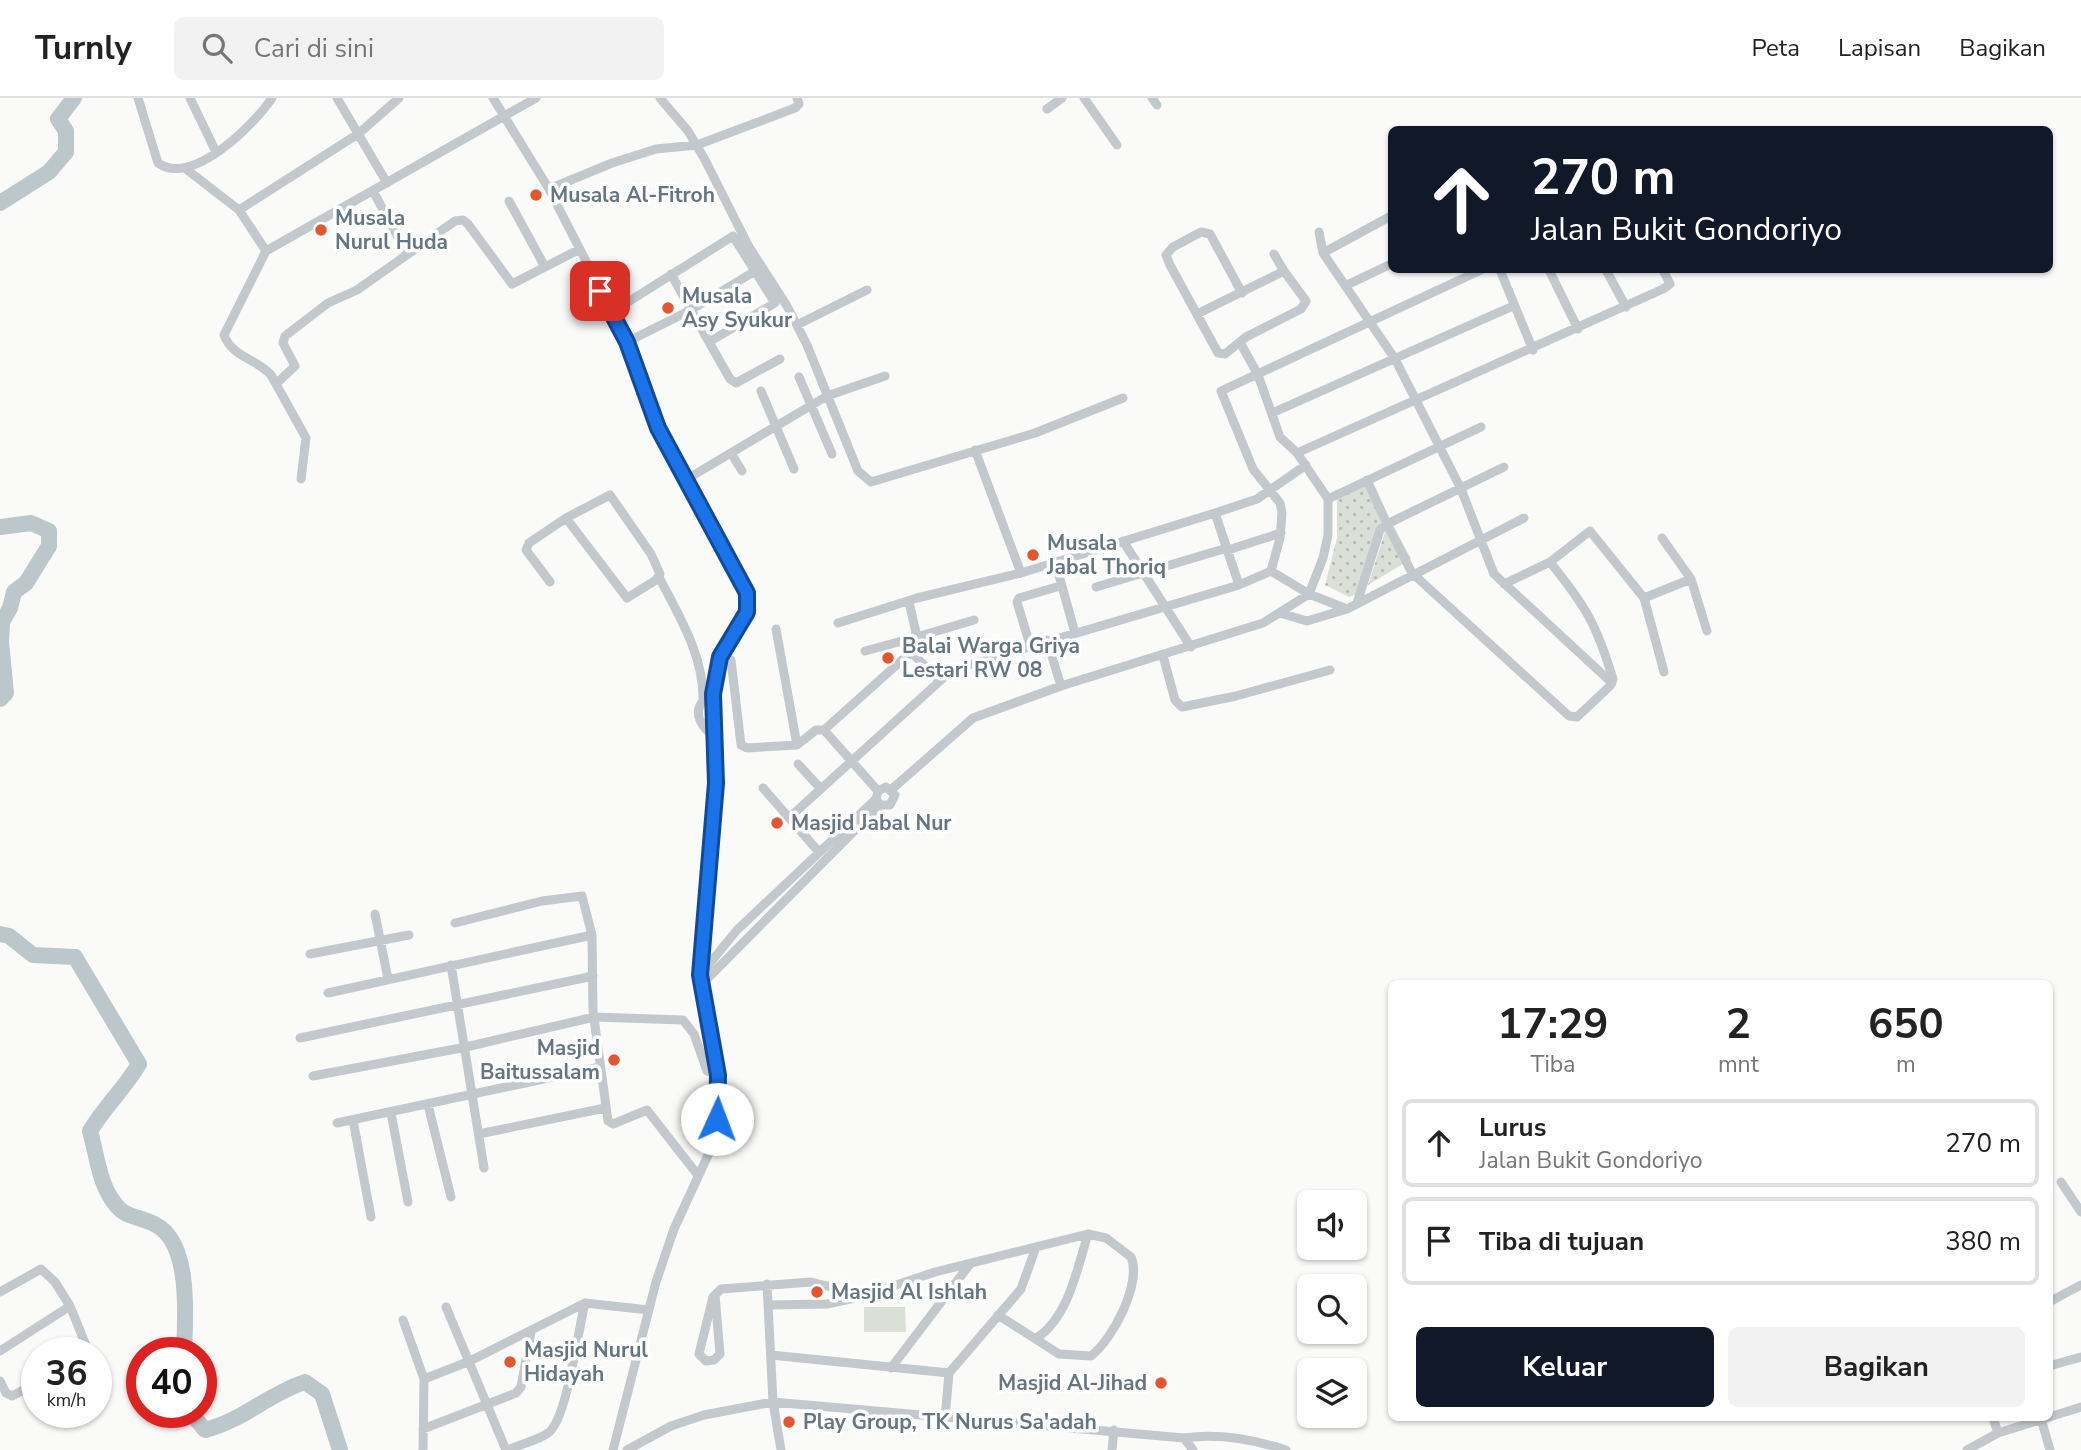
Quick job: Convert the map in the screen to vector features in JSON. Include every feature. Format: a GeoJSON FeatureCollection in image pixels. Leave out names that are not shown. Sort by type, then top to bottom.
{"type":"FeatureCollection","features":[{"type":"Feature","properties":{"kind":"street"},"geometry":{"type":"LineString","coordinates":[[138,98],[158,163],[171,170],[186,169],[216,152],[258,119],[272,98]]}},
{"type":"Feature","properties":{"kind":"street"},"geometry":{"type":"LineString","coordinates":[[190,98],[216,152]]}},
{"type":"Feature","properties":{"kind":"street"},"geometry":{"type":"LineString","coordinates":[[337,98],[387,183]]}},
{"type":"Feature","properties":{"kind":"street"},"geometry":{"type":"LineString","coordinates":[[239,210],[358,134],[399,98]]}},
{"type":"Feature","properties":{"kind":"street"},"geometry":{"type":"LineString","coordinates":[[493,98],[549,189],[612,312],[627,342],[658,428],[738,575],[748,604],[747,612],[720,657],[713,694],[717,756],[701,979],[718,1075],[717,1119],[709,1153],[669,1242],[613,1450]]}},
{"type":"Feature","properties":{"kind":"street"},"geometry":{"type":"LineString","coordinates":[[301,479],[306,438],[265,368],[244,358],[230,346],[223,335],[266,251],[503,114],[536,98]]}},
{"type":"Feature","properties":{"kind":"street"},"geometry":{"type":"LineString","coordinates":[[660,98],[697,145],[749,247],[797,325],[858,471],[872,482],[1035,433],[1123,398]]}},
{"type":"Feature","properties":{"kind":"street"},"geometry":{"type":"LineString","coordinates":[[1047,109],[1062,98]]}},
{"type":"Feature","properties":{"kind":"street"},"geometry":{"type":"LineString","coordinates":[[1084,98],[1117,145]]}},
{"type":"Feature","properties":{"kind":"street"},"geometry":{"type":"LineString","coordinates":[[549,189],[612,163],[656,149],[697,145],[795,108],[799,104],[798,99]]}},
{"type":"Feature","properties":{"kind":"street"},"geometry":{"type":"LineString","coordinates":[[186,169],[239,210],[266,251]]}},
{"type":"Feature","properties":{"kind":"street"},"geometry":{"type":"LineString","coordinates":[[373,191],[407,254]]}},
{"type":"Feature","properties":{"kind":"street"},"geometry":{"type":"LineString","coordinates":[[509,201],[545,267]]}},
{"type":"Feature","properties":{"kind":"street"},"geometry":{"type":"LineString","coordinates":[[1324,253],[1388,218]]}},
{"type":"Feature","properties":{"kind":"street"},"geometry":{"type":"LineString","coordinates":[[276,384],[295,366],[283,343],[285,335],[328,303],[357,290],[455,221],[463,220],[512,284],[578,250]]}},
{"type":"Feature","properties":{"kind":"street"},"geometry":{"type":"LineString","coordinates":[[1242,293],[1210,234],[1201,232],[1173,247],[1166,255],[1218,353],[1225,354],[1241,344],[1246,337],[1301,310],[1305,304],[1274,254]]}},
{"type":"Feature","properties":{"kind":"street"},"geometry":{"type":"LineString","coordinates":[[1319,232],[1324,253],[1395,359],[1440,446],[1461,489],[1494,574],[1612,683]]}},
{"type":"Feature","properties":{"kind":"street"},"geometry":{"type":"LineString","coordinates":[[612,312],[733,236],[775,303],[709,342]]}},
{"type":"Feature","properties":{"kind":"street"},"geometry":{"type":"LineString","coordinates":[[1346,285],[1388,265]]}},
{"type":"Feature","properties":{"kind":"street"},"geometry":{"type":"LineString","coordinates":[[627,342],[691,310],[755,271]]}},
{"type":"Feature","properties":{"kind":"street"},"geometry":{"type":"LineString","coordinates":[[1197,314],[1284,271]]}},
{"type":"Feature","properties":{"kind":"street"},"geometry":{"type":"LineString","coordinates":[[1271,571],[1281,533],[1280,503],[1253,469],[1221,391],[1474,273]]}},
{"type":"Feature","properties":{"kind":"street"},"geometry":{"type":"LineString","coordinates":[[1501,273],[1532,350]]}},
{"type":"Feature","properties":{"kind":"street"},"geometry":{"type":"LineString","coordinates":[[1550,273],[1578,330]]}},
{"type":"Feature","properties":{"kind":"street"},"geometry":{"type":"LineString","coordinates":[[1608,273],[1626,307]]}},
{"type":"Feature","properties":{"kind":"street"},"geometry":{"type":"LineString","coordinates":[[1297,453],[1626,307],[1670,284],[1664,273]]}},
{"type":"Feature","properties":{"kind":"street"},"geometry":{"type":"LineString","coordinates":[[671,274],[730,379],[736,383],[780,359]]}},
{"type":"Feature","properties":{"kind":"street"},"geometry":{"type":"LineString","coordinates":[[797,325],[867,290]]}},
{"type":"Feature","properties":{"kind":"street"},"geometry":{"type":"LineString","coordinates":[[1272,413],[1513,306]]}},
{"type":"Feature","properties":{"kind":"street"},"geometry":{"type":"LineString","coordinates":[[892,789],[973,718],[1061,686],[1263,623],[1283,614],[1309,594],[1323,558],[1328,535],[1328,499],[1297,453],[1280,437],[1258,375],[1241,344]]}},
{"type":"Feature","properties":{"kind":"street"},"geometry":{"type":"LineString","coordinates":[[799,376],[832,454]]}},
{"type":"Feature","properties":{"kind":"street"},"geometry":{"type":"LineString","coordinates":[[687,479],[776,429],[827,396],[885,376]]}},
{"type":"Feature","properties":{"kind":"street"},"geometry":{"type":"LineString","coordinates":[[761,391],[794,469]]}},
{"type":"Feature","properties":{"kind":"street"},"geometry":{"type":"LineString","coordinates":[[1328,499],[1481,427]]}},
{"type":"Feature","properties":{"kind":"street"},"geometry":{"type":"LineString","coordinates":[[975,450],[1021,573]]}},
{"type":"Feature","properties":{"kind":"street"},"geometry":{"type":"LineString","coordinates":[[731,453],[742,471]]}},
{"type":"Feature","properties":{"kind":"street"},"geometry":{"type":"LineString","coordinates":[[838,623],[1021,573],[1215,513],[1269,492],[1306,465]]}},
{"type":"Feature","properties":{"kind":"street"},"geometry":{"type":"LineString","coordinates":[[1357,603],[1380,530],[1387,524],[1504,467]]}},
{"type":"Feature","properties":{"kind":"street"},"geometry":{"type":"LineString","coordinates":[[1367,480],[1412,573],[1569,716],[1577,717],[1585,712],[1612,683]]}},
{"type":"Feature","properties":{"kind":"street"},"geometry":{"type":"LineString","coordinates":[[550,582],[526,550],[529,543],[566,518],[610,495],[651,554],[697,657],[703,681],[703,700],[698,711],[700,723],[716,739]]}},
{"type":"Feature","properties":{"kind":"street"},"geometry":{"type":"LineString","coordinates":[[1215,513],[1239,585]]}},
{"type":"Feature","properties":{"kind":"street"},"geometry":{"type":"LineString","coordinates":[[566,518],[627,598],[659,577]]}},
{"type":"Feature","properties":{"kind":"street"},"geometry":{"type":"LineString","coordinates":[[1283,614],[1307,621],[1347,609],[1412,573],[1524,518]]}},
{"type":"Feature","properties":{"kind":"street"},"geometry":{"type":"LineString","coordinates":[[1504,584],[1550,562],[1590,531],[1644,597],[1664,672]]}},
{"type":"Feature","properties":{"kind":"street"},"geometry":{"type":"LineString","coordinates":[[1096,587],[1281,533]]}},
{"type":"Feature","properties":{"kind":"street"},"geometry":{"type":"LineString","coordinates":[[1662,538],[1691,579],[1707,631]]}},
{"type":"Feature","properties":{"kind":"street"},"geometry":{"type":"LineString","coordinates":[[1123,541],[1191,647]]}},
{"type":"Feature","properties":{"kind":"street"},"geometry":{"type":"LineString","coordinates":[[1055,561],[1075,633]]}},
{"type":"Feature","properties":{"kind":"street"},"geometry":{"type":"LineString","coordinates":[[1550,562],[1584,604],[1597,627],[1612,683]]}},
{"type":"Feature","properties":{"kind":"street"},"geometry":{"type":"LineString","coordinates":[[1271,571],[1309,594],[1347,609]]}},
{"type":"Feature","properties":{"kind":"street"},"geometry":{"type":"LineString","coordinates":[[790,817],[952,670],[1239,585],[1271,571]]}},
{"type":"Feature","properties":{"kind":"street"},"geometry":{"type":"LineString","coordinates":[[1644,597],[1691,579]]}},
{"type":"Feature","properties":{"kind":"street"},"geometry":{"type":"LineString","coordinates":[[1030,645],[1017,602],[1019,598],[1022,594],[1060,586]]}},
{"type":"Feature","properties":{"kind":"street"},"geometry":{"type":"LineString","coordinates":[[731,660],[741,745],[747,748],[797,745],[816,730],[824,730],[911,652],[917,637],[909,602]]}},
{"type":"Feature","properties":{"kind":"street"},"geometry":{"type":"LineString","coordinates":[[865,652],[974,620]]}},
{"type":"Feature","properties":{"kind":"street"},"geometry":{"type":"LineString","coordinates":[[776,629],[797,745]]}},
{"type":"Feature","properties":{"kind":"street"},"geometry":{"type":"LineString","coordinates":[[1047,640],[1061,686]]}},
{"type":"Feature","properties":{"kind":"street"},"geometry":{"type":"LineString","coordinates":[[911,652],[939,680]]}},
{"type":"Feature","properties":{"kind":"street"},"geometry":{"type":"LineString","coordinates":[[1163,656],[1175,700],[1182,707],[1236,696],[1330,670]]}},
{"type":"Feature","properties":{"kind":"street"},"geometry":{"type":"LineString","coordinates":[[703,700],[713,694]]}},
{"type":"Feature","properties":{"kind":"street"},"geometry":{"type":"LineString","coordinates":[[701,979],[878,798],[886,787],[892,789],[895,795],[893,803],[878,798],[852,760],[824,730]]}},
{"type":"Feature","properties":{"kind":"street"},"geometry":{"type":"LineString","coordinates":[[798,764],[821,789]]}},
{"type":"Feature","properties":{"kind":"street"},"geometry":{"type":"LineString","coordinates":[[763,788],[818,851]]}},
{"type":"Feature","properties":{"kind":"street"},"geometry":{"type":"LineString","coordinates":[[701,979],[737,930],[818,851],[878,798]]}},
{"type":"Feature","properties":{"kind":"street"},"geometry":{"type":"LineString","coordinates":[[455,923],[575,895],[582,896],[592,935],[594,1017],[608,1121],[613,1124],[647,1110],[698,1174]]}},
{"type":"Feature","properties":{"kind":"street"},"geometry":{"type":"LineString","coordinates":[[375,914],[388,979]]}},
{"type":"Feature","properties":{"kind":"street"},"geometry":{"type":"LineString","coordinates":[[310,954],[409,935]]}},
{"type":"Feature","properties":{"kind":"street"},"geometry":{"type":"LineString","coordinates":[[328,993],[592,935]]}},
{"type":"Feature","properties":{"kind":"street"},"geometry":{"type":"LineString","coordinates":[[451,965],[484,1168]]}},
{"type":"Feature","properties":{"kind":"street"},"geometry":{"type":"LineString","coordinates":[[300,1038],[593,976]]}},
{"type":"Feature","properties":{"kind":"street"},"geometry":{"type":"LineString","coordinates":[[313,1076],[466,1047],[594,1017],[683,1020],[694,1034],[706,1071],[718,1075]]}},
{"type":"Feature","properties":{"kind":"street"},"geometry":{"type":"LineString","coordinates":[[337,1123],[600,1067]]}},
{"type":"Feature","properties":{"kind":"street"},"geometry":{"type":"LineString","coordinates":[[428,1105],[451,1197]]}},
{"type":"Feature","properties":{"kind":"street"},"geometry":{"type":"LineString","coordinates":[[479,1133],[605,1108]]}},
{"type":"Feature","properties":{"kind":"street"},"geometry":{"type":"LineString","coordinates":[[391,1113],[408,1202]]}},
{"type":"Feature","properties":{"kind":"street"},"geometry":{"type":"LineString","coordinates":[[353,1120],[371,1217]]}},
{"type":"Feature","properties":{"kind":"street"},"geometry":{"type":"LineString","coordinates":[[2061,1182],[2081,1212]]}},
{"type":"Feature","properties":{"kind":"street"},"geometry":{"type":"LineString","coordinates":[[1037,1338],[1048,1330],[1060,1312],[1088,1234]]}},
{"type":"Feature","properties":{"kind":"street"},"geometry":{"type":"LineString","coordinates":[[768,1305],[819,1305],[864,1296],[935,1272],[1088,1234],[1100,1235],[1131,1256],[1134,1272],[1126,1303],[1112,1332],[1091,1356],[1059,1354],[998,1315]]}},
{"type":"Feature","properties":{"kind":"street"},"geometry":{"type":"LineString","coordinates":[[944,1418],[949,1373],[1027,1278],[1037,1247]]}},
{"type":"Feature","properties":{"kind":"street"},"geometry":{"type":"LineString","coordinates":[[891,1368],[970,1265]]}},
{"type":"Feature","properties":{"kind":"street"},"geometry":{"type":"LineString","coordinates":[[0,1292],[41,1269],[55,1282],[70,1306],[83,1337]]}},
{"type":"Feature","properties":{"kind":"street"},"geometry":{"type":"LineString","coordinates":[[715,1295],[720,1354],[710,1361],[703,1360],[699,1354],[715,1295],[731,1286],[816,1282],[864,1296]]}},
{"type":"Feature","properties":{"kind":"street"},"geometry":{"type":"LineString","coordinates":[[767,1284],[773,1402],[781,1450]]}},
{"type":"Feature","properties":{"kind":"street"},"geometry":{"type":"LineString","coordinates":[[2053,1300],[2081,1285]]}},
{"type":"Feature","properties":{"kind":"street"},"geometry":{"type":"LineString","coordinates":[[424,1379],[470,1361],[585,1304],[649,1310]]}},
{"type":"Feature","properties":{"kind":"street"},"geometry":{"type":"LineString","coordinates":[[446,1307],[507,1450],[548,1433],[556,1424],[564,1403],[585,1304]]}},
{"type":"Feature","properties":{"kind":"street"},"geometry":{"type":"LineString","coordinates":[[0,1351],[70,1306]]}},
{"type":"Feature","properties":{"kind":"street"},"geometry":{"type":"LineString","coordinates":[[403,1320],[424,1379],[423,1450]]}},
{"type":"Feature","properties":{"kind":"street"},"geometry":{"type":"LineString","coordinates":[[423,1429],[516,1393],[522,1387],[531,1332]]}},
{"type":"Feature","properties":{"kind":"street"},"geometry":{"type":"LineString","coordinates":[[771,1355],[949,1373]]}},
{"type":"Feature","properties":{"kind":"street"},"geometry":{"type":"LineString","coordinates":[[2053,1365],[2081,1357]]}},
{"type":"Feature","properties":{"kind":"street"},"geometry":{"type":"LineString","coordinates":[[0,1381],[12,1396],[21,1391]]}},
{"type":"Feature","properties":{"kind":"street"},"geometry":{"type":"LineString","coordinates":[[627,1450],[671,1426],[704,1415],[773,1402],[1184,1438],[1204,1435],[1253,1440],[1286,1450]]}},
{"type":"Feature","properties":{"kind":"street"},"geometry":{"type":"LineString","coordinates":[[2053,1418],[2081,1407]]}},
{"type":"Feature","properties":{"kind":"street"},"geometry":{"type":"LineString","coordinates":[[1994,1421],[1998,1433]]}},
{"type":"Feature","properties":{"kind":"street"},"geometry":{"type":"LineString","coordinates":[[1967,1450],[1998,1433],[2042,1422],[2050,1450]]}},
{"type":"Feature","properties":{"kind":"street"},"geometry":{"type":"LineString","coordinates":[[1112,1450],[1114,1430]]}},
{"type":"Feature","properties":{"kind":"street"},"geometry":{"type":"LineString","coordinates":[[1184,1438],[1193,1450]]}},
{"type":"Feature","properties":{"kind":"shaded area"},"geometry":{"type":"Polygon","coordinates":[[[1370,481],[1385,510],[1357,594],[1349,597],[1325,585],[1337,538],[1337,498],[1370,481]]]}},
{"type":"Feature","properties":{"kind":"shaded area"},"geometry":{"type":"Polygon","coordinates":[[[1393,525],[1411,559],[1368,585],[1386,529],[1393,525]]]}},
{"type":"Feature","properties":{"kind":"shaded area"},"geometry":{"type":"Polygon","coordinates":[[[864,1307],[905,1307],[906,1332],[864,1332],[864,1307]]]}},
{"type":"Feature","properties":{"kind":"waterway"},"geometry":{"type":"LineString","coordinates":[[0,203],[49,172],[66,152],[66,131],[58,119],[74,98]]}},
{"type":"Feature","properties":{"kind":"waterway"},"geometry":{"type":"LineString","coordinates":[[0,527],[31,523],[49,531],[49,546],[26,583],[14,592],[10,608],[2,622],[1,642],[6,693],[0,699]]}},
{"type":"Feature","properties":{"kind":"waterway"},"geometry":{"type":"LineString","coordinates":[[0,934],[9,936],[33,955],[75,957],[139,1064],[90,1131],[98,1166],[107,1191],[116,1205],[126,1214],[156,1225],[168,1235],[176,1248],[184,1284],[185,1337]]}},
{"type":"Feature","properties":{"kind":"waterway"},"geometry":{"type":"LineString","coordinates":[[217,1427],[305,1382],[322,1394],[340,1450]]}},
{"type":"Feature","properties":{"kind":"waterway"},"geometry":{"type":"LineString","coordinates":[[203,1428],[212,1428]]}},
{"type":"Feature","properties":{"kind":"place","name":"Musala Al-Fitroh"},"geometry":{"type":"Point","coordinates":[536,195]}},
{"type":"Feature","properties":{"kind":"place","name":"Musala Nurul Huda"},"geometry":{"type":"Point","coordinates":[321,230]}},
{"type":"Feature","properties":{"kind":"place","name":"Musala Asy Syukur"},"geometry":{"type":"Point","coordinates":[668,308]}},
{"type":"Feature","properties":{"kind":"place","name":"Musala Jabal Thoriq"},"geometry":{"type":"Point","coordinates":[1033,555]}},
{"type":"Feature","properties":{"kind":"place","name":"Balai Warga Griya Lestari RW 08"},"geometry":{"type":"Point","coordinates":[888,658]}},
{"type":"Feature","properties":{"kind":"place","name":"Masjid Jabal Nur"},"geometry":{"type":"Point","coordinates":[777,823]}},
{"type":"Feature","properties":{"kind":"place","name":"Masjid Baitussalam"},"geometry":{"type":"Point","coordinates":[614,1060]}},
{"type":"Feature","properties":{"kind":"place","name":"Masjid Al Ishlah"},"geometry":{"type":"Point","coordinates":[817,1292]}},
{"type":"Feature","properties":{"kind":"place","name":"Masjid Nurul Hidayah"},"geometry":{"type":"Point","coordinates":[510,1362]}},
{"type":"Feature","properties":{"kind":"place","name":"Masjid Al-Jihad"},"geometry":{"type":"Point","coordinates":[1161,1383]}},
{"type":"Feature","properties":{"kind":"place","name":"Play Group, TK Nurus Sa'adah"},"geometry":{"type":"Point","coordinates":[789,1422]}},
{"type":"Feature","properties":{"kind":"route"},"geometry":{"type":"LineString","coordinates":[[600,291],[627,342],[658,428],[747,593],[747,612],[720,657],[713,694],[716,783],[700,975],[718,1075],[717,1119]]}}]}
